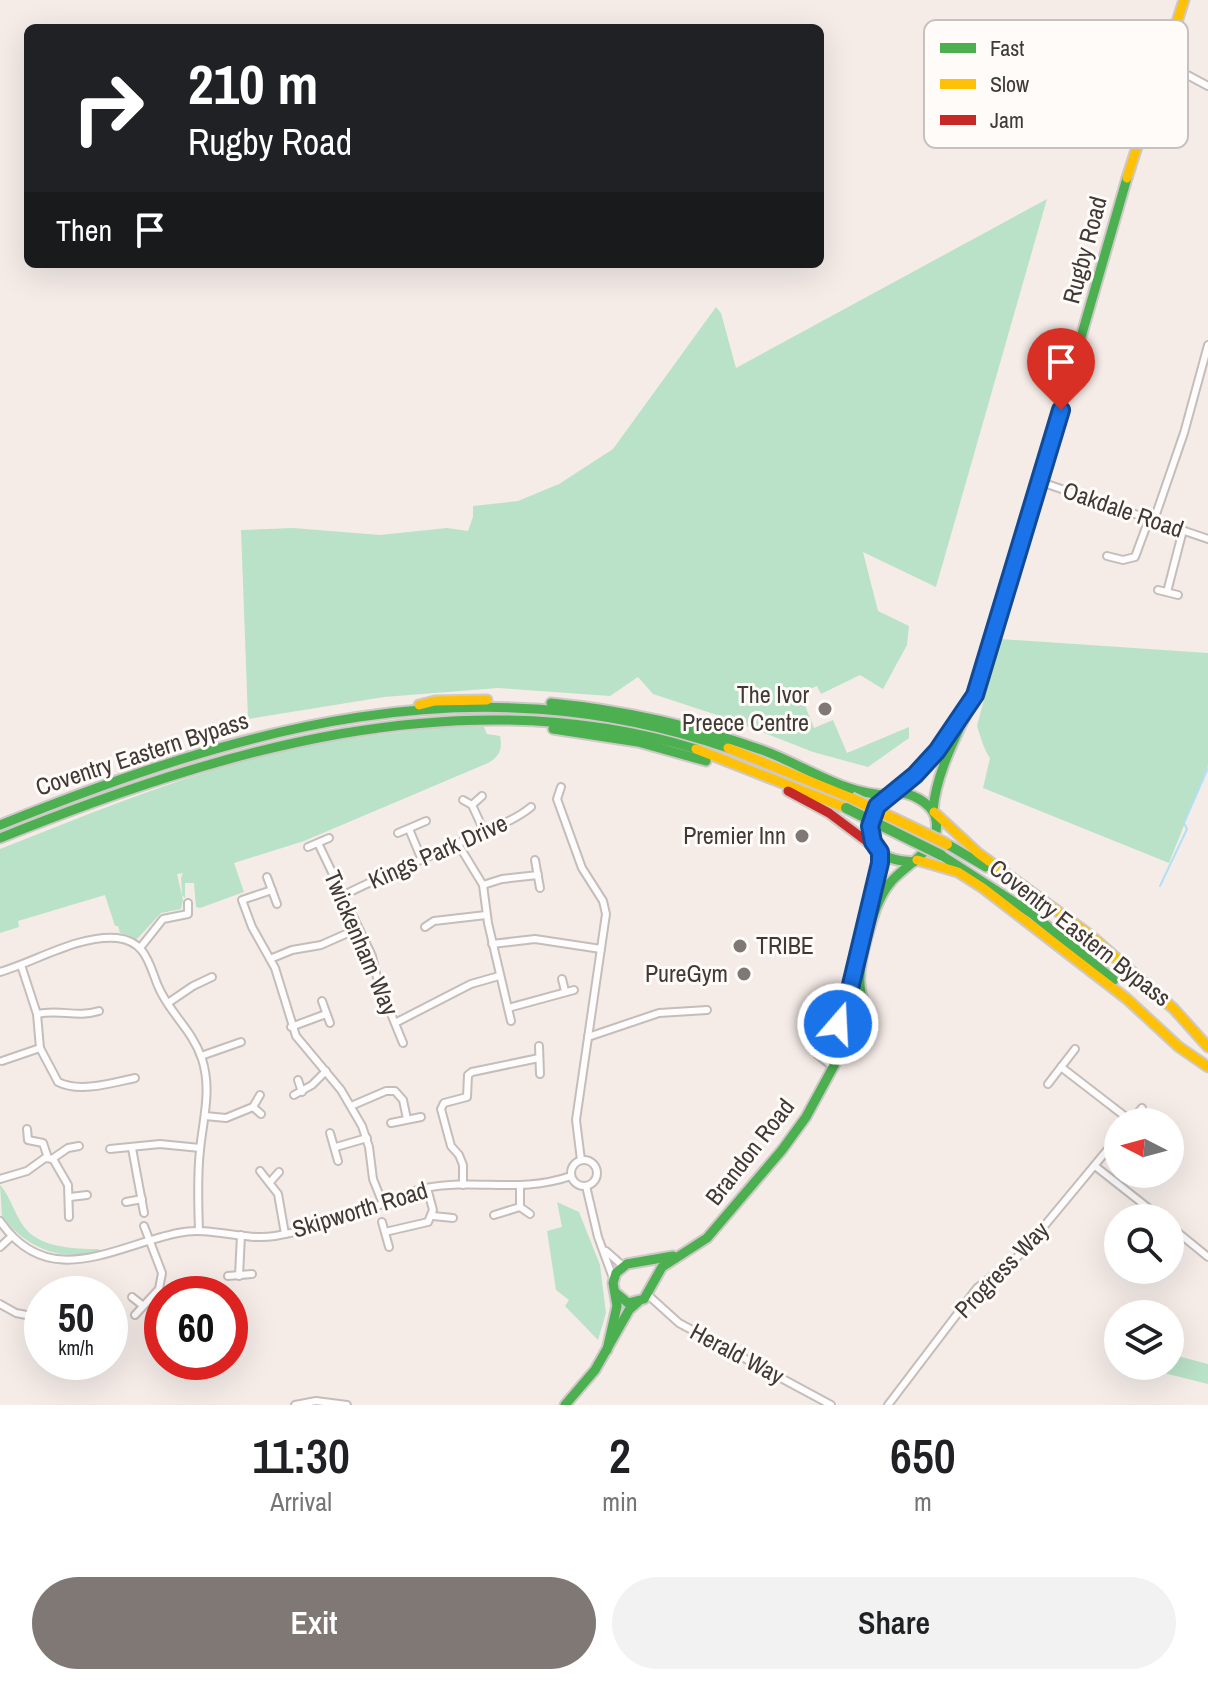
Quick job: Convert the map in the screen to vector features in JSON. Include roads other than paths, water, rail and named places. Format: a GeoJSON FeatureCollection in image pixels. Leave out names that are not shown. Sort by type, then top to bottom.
{"type":"FeatureCollection","features":[{"type":"Feature","properties":{"kind":"main road","name":"Rugby Road"},"geometry":{"type":"LineString","coordinates":[[1177,20],[1184,0]]}},
{"type":"Feature","properties":{"kind":"main road","name":"Rugby Road"},"geometry":{"type":"LineString","coordinates":[[933,811],[937,775],[961,732],[975,695],[1068,386],[1135,148]]}},
{"type":"Feature","properties":{"kind":"main road","name":"Rugby Road"},"geometry":{"type":"LineString","coordinates":[[890,795],[915,775],[937,751],[975,695]]}},
{"type":"Feature","properties":{"kind":"main road"},"geometry":{"type":"LineString","coordinates":[[390,712],[435,701],[467,699],[554,703],[624,712],[749,746],[801,766],[859,794],[910,794],[921,799],[978,853],[1090,935],[1174,1009],[1208,1048]]}},
{"type":"Feature","properties":{"kind":"main road","name":"Coventry Eastern Bypass"},"geometry":{"type":"LineString","coordinates":[[0,825],[108,781],[213,747],[313,723],[390,712],[464,707],[514,707],[623,719],[747,754],[1014,886],[1086,939],[1208,1048]]}},
{"type":"Feature","properties":{"kind":"main road"},"geometry":{"type":"LineString","coordinates":[[416,722],[548,728],[638,742],[702,759],[788,791],[829,813],[893,859],[958,872],[983,888],[1117,991],[1179,1047],[1208,1066]]}},
{"type":"Feature","properties":{"kind":"main road","name":"Coventry Eastern Bypass"},"geometry":{"type":"LineString","coordinates":[[0,838],[91,801],[194,766],[304,739],[416,722],[546,722],[637,735],[682,746],[848,803]]}},
{"type":"Feature","properties":{"kind":"main road"},"geometry":{"type":"LineString","coordinates":[[890,795],[872,815],[870,834],[879,850],[880,863],[845,1010],[838,1020],[840,1030],[849,1039],[863,1039],[872,1027],[872,1019],[860,991],[870,929],[888,885],[931,845],[936,833],[933,811]]}},
{"type":"Feature","properties":{"kind":"main road","name":"Coventry Eastern Bypass"},"geometry":{"type":"LineString","coordinates":[[944,850],[1032,914],[1124,989],[1208,1066]]}},
{"type":"Feature","properties":{"kind":"main road"},"geometry":{"type":"LineString","coordinates":[[845,1010],[854,1006],[866,1010]]}},
{"type":"Feature","properties":{"kind":"main road","name":"Brandon Road"},"geometry":{"type":"LineString","coordinates":[[652,1282],[662,1267],[707,1238],[782,1150],[806,1117],[835,1064],[842,1040],[840,1030]]}},
{"type":"Feature","properties":{"kind":"main road","name":"Brandon Road"},"geometry":{"type":"LineString","coordinates":[[835,1064],[863,1039]]}},
{"type":"Feature","properties":{"kind":"main road","name":"Brandon Road"},"geometry":{"type":"LineString","coordinates":[[635,1264],[680,1254]]}},
{"type":"Feature","properties":{"kind":"main road"},"geometry":{"type":"LineString","coordinates":[[565,1405],[595,1370],[607,1350],[629,1310],[648,1295],[652,1282],[647,1270],[635,1264],[623,1266],[613,1279],[617,1306],[607,1350]]}},
{"type":"Feature","properties":{"kind":"main road"},"geometry":{"type":"LineString","coordinates":[[616,1293],[623,1302],[638,1302]]}},
{"type":"Feature","properties":{"kind":"street"},"geometry":{"type":"LineString","coordinates":[[1188,75],[1208,86]]}},
{"type":"Feature","properties":{"kind":"street"},"geometry":{"type":"LineString","coordinates":[[1107,556],[1123,560],[1135,557],[1184,433],[1208,345]]}},
{"type":"Feature","properties":{"kind":"street","name":"Oakdale Road"},"geometry":{"type":"LineString","coordinates":[[1038,481],[1208,539]]}},
{"type":"Feature","properties":{"kind":"street"},"geometry":{"type":"LineString","coordinates":[[1167,592],[1183,530]]}},
{"type":"Feature","properties":{"kind":"street"},"geometry":{"type":"LineString","coordinates":[[1158,590],[1178,595]]}},
{"type":"Feature","properties":{"kind":"street"},"geometry":{"type":"LineString","coordinates":[[561,787],[557,799],[582,868],[605,907],[606,919],[576,1120],[581,1160]]}},
{"type":"Feature","properties":{"kind":"street"},"geometry":{"type":"LineString","coordinates":[[472,805],[482,796]]}},
{"type":"Feature","properties":{"kind":"street"},"geometry":{"type":"LineString","coordinates":[[463,800],[472,805],[484,831]]}},
{"type":"Feature","properties":{"kind":"street","name":"Kings Park Drive"},"geometry":{"type":"LineString","coordinates":[[344,895],[388,872],[521,815],[531,807]]}},
{"type":"Feature","properties":{"kind":"street"},"geometry":{"type":"LineString","coordinates":[[398,833],[426,821]]}},
{"type":"Feature","properties":{"kind":"street"},"geometry":{"type":"LineString","coordinates":[[409,829],[422,860]]}},
{"type":"Feature","properties":{"kind":"street","name":"Twickenham Way"},"geometry":{"type":"LineString","coordinates":[[308,847],[329,838]]}},
{"type":"Feature","properties":{"kind":"street","name":"Twickenham Way"},"geometry":{"type":"LineString","coordinates":[[318,843],[372,956],[378,982],[403,1043]]}},
{"type":"Feature","properties":{"kind":"street"},"geometry":{"type":"LineString","coordinates":[[458,844],[483,885],[486,915],[511,1021]]}},
{"type":"Feature","properties":{"kind":"street"},"geometry":{"type":"LineString","coordinates":[[535,860],[540,888]]}},
{"type":"Feature","properties":{"kind":"street"},"geometry":{"type":"LineString","coordinates":[[483,885],[502,879],[538,875]]}},
{"type":"Feature","properties":{"kind":"street"},"geometry":{"type":"LineString","coordinates":[[267,877],[277,904]]}},
{"type":"Feature","properties":{"kind":"street"},"geometry":{"type":"LineString","coordinates":[[272,890],[242,900],[282,989],[291,1027],[351,1106],[367,1138],[373,1179],[383,1204]]}},
{"type":"Feature","properties":{"kind":"street"},"geometry":{"type":"LineString","coordinates":[[188,903],[188,914]]}},
{"type":"Feature","properties":{"kind":"street"},"geometry":{"type":"LineString","coordinates":[[430,911],[434,921]]}},
{"type":"Feature","properties":{"kind":"street"},"geometry":{"type":"LineString","coordinates":[[140,948],[163,919],[198,913]]}},
{"type":"Feature","properties":{"kind":"street"},"geometry":{"type":"LineString","coordinates":[[425,927],[434,921],[486,915]]}},
{"type":"Feature","properties":{"kind":"street"},"geometry":{"type":"LineString","coordinates":[[270,959],[292,950],[321,945],[357,929]]}},
{"type":"Feature","properties":{"kind":"street"},"geometry":{"type":"LineString","coordinates":[[0,972],[65,948],[103,939],[124,940],[140,948],[147,956],[158,986],[187,1027],[201,1056],[207,1086],[200,1148],[199,1230]]}},
{"type":"Feature","properties":{"kind":"street"},"geometry":{"type":"LineString","coordinates":[[492,944],[535,939],[601,949]]}},
{"type":"Feature","properties":{"kind":"street"},"geometry":{"type":"LineString","coordinates":[[21,965],[37,1014],[40,1048],[55,1077],[63,1085],[90,1085],[135,1078]]}},
{"type":"Feature","properties":{"kind":"street"},"geometry":{"type":"LineString","coordinates":[[395,1023],[471,984],[499,976]]}},
{"type":"Feature","properties":{"kind":"street"},"geometry":{"type":"LineString","coordinates":[[168,1003],[202,977],[212,977]]}},
{"type":"Feature","properties":{"kind":"street"},"geometry":{"type":"LineString","coordinates":[[562,979],[565,991]]}},
{"type":"Feature","properties":{"kind":"street"},"geometry":{"type":"LineString","coordinates":[[508,1008],[574,990]]}},
{"type":"Feature","properties":{"kind":"street"},"geometry":{"type":"LineString","coordinates":[[322,1001],[330,1023]]}},
{"type":"Feature","properties":{"kind":"street"},"geometry":{"type":"LineString","coordinates":[[37,1014],[57,1010],[96,1015]]}},
{"type":"Feature","properties":{"kind":"street"},"geometry":{"type":"LineString","coordinates":[[588,1037],[659,1013],[707,1010]]}},
{"type":"Feature","properties":{"kind":"street"},"geometry":{"type":"LineString","coordinates":[[291,1027],[326,1014]]}},
{"type":"Feature","properties":{"kind":"street"},"geometry":{"type":"LineString","coordinates":[[201,1056],[238,1044],[233,1036]]}},
{"type":"Feature","properties":{"kind":"street"},"geometry":{"type":"LineString","coordinates":[[812,1041],[817,1054],[835,1064]]}},
{"type":"Feature","properties":{"kind":"street"},"geometry":{"type":"LineString","coordinates":[[539,1046],[540,1074]]}},
{"type":"Feature","properties":{"kind":"street"},"geometry":{"type":"LineString","coordinates":[[6,1050],[5,1059],[40,1048]]}},
{"type":"Feature","properties":{"kind":"street"},"geometry":{"type":"LineString","coordinates":[[1048,1084],[1075,1049]]}},
{"type":"Feature","properties":{"kind":"street"},"geometry":{"type":"LineString","coordinates":[[463,1185],[463,1165],[446,1132],[441,1109],[444,1103],[467,1097],[468,1075],[472,1072],[539,1058]]}},
{"type":"Feature","properties":{"kind":"street"},"geometry":{"type":"LineString","coordinates":[[1061,1067],[1113,1108]]}},
{"type":"Feature","properties":{"kind":"street"},"geometry":{"type":"LineString","coordinates":[[124,1071],[126,1080]]}},
{"type":"Feature","properties":{"kind":"street"},"geometry":{"type":"LineString","coordinates":[[294,1095],[312,1085],[326,1071]]}},
{"type":"Feature","properties":{"kind":"street"},"geometry":{"type":"LineString","coordinates":[[298,1080],[302,1092]]}},
{"type":"Feature","properties":{"kind":"street"},"geometry":{"type":"LineString","coordinates":[[351,1106],[381,1092],[395,1091],[403,1100],[407,1119]]}},
{"type":"Feature","properties":{"kind":"street"},"geometry":{"type":"LineString","coordinates":[[205,1116],[229,1117],[253,1107],[260,1095]]}},
{"type":"Feature","properties":{"kind":"street"},"geometry":{"type":"LineString","coordinates":[[253,1107],[261,1114]]}},
{"type":"Feature","properties":{"kind":"street"},"geometry":{"type":"LineString","coordinates":[[391,1123],[421,1117]]}},
{"type":"Feature","properties":{"kind":"street"},"geometry":{"type":"LineString","coordinates":[[27,1129],[28,1140],[43,1143],[50,1159],[63,1173],[70,1197],[67,1207],[69,1217]]}},
{"type":"Feature","properties":{"kind":"street"},"geometry":{"type":"LineString","coordinates":[[330,1133],[338,1161]]}},
{"type":"Feature","properties":{"kind":"street"},"geometry":{"type":"LineString","coordinates":[[336,1147],[367,1138]]}},
{"type":"Feature","properties":{"kind":"street"},"geometry":{"type":"LineString","coordinates":[[110,1149],[160,1144],[200,1148]]}},
{"type":"Feature","properties":{"kind":"street"},"geometry":{"type":"LineString","coordinates":[[0,1179],[27,1171],[65,1149],[79,1146]]}},
{"type":"Feature","properties":{"kind":"street"},"geometry":{"type":"LineString","coordinates":[[132,1148],[144,1213]]}},
{"type":"Feature","properties":{"kind":"street","name":"Progress Way"},"geometry":{"type":"LineString","coordinates":[[888,1405],[977,1288],[1021,1254],[1104,1155]]}},
{"type":"Feature","properties":{"kind":"street"},"geometry":{"type":"LineString","coordinates":[[581,1160],[592,1163],[596,1170],[595,1180],[586,1186],[577,1185],[571,1176],[572,1166],[581,1160]]}},
{"type":"Feature","properties":{"kind":"street"},"geometry":{"type":"LineString","coordinates":[[1095,1166],[1143,1204]]}},
{"type":"Feature","properties":{"kind":"street"},"geometry":{"type":"LineString","coordinates":[[260,1171],[271,1181],[278,1194],[285,1234]]}},
{"type":"Feature","properties":{"kind":"street"},"geometry":{"type":"LineString","coordinates":[[271,1181],[279,1172]]}},
{"type":"Feature","properties":{"kind":"street","name":"Skipworth Road"},"geometry":{"type":"LineString","coordinates":[[0,1221],[12,1236],[38,1254],[71,1261],[99,1257],[199,1230],[241,1235],[285,1234],[339,1220],[427,1188],[537,1186],[571,1176]]}},
{"type":"Feature","properties":{"kind":"street"},"geometry":{"type":"LineString","coordinates":[[520,1186],[520,1207]]}},
{"type":"Feature","properties":{"kind":"street"},"geometry":{"type":"LineString","coordinates":[[586,1186],[598,1237],[613,1279]]}},
{"type":"Feature","properties":{"kind":"street"},"geometry":{"type":"LineString","coordinates":[[427,1188],[433,1216]]}},
{"type":"Feature","properties":{"kind":"street"},"geometry":{"type":"LineString","coordinates":[[70,1197],[87,1195]]}},
{"type":"Feature","properties":{"kind":"street"},"geometry":{"type":"LineString","coordinates":[[126,1202],[142,1199]]}},
{"type":"Feature","properties":{"kind":"street"},"geometry":{"type":"LineString","coordinates":[[520,1207],[530,1214]]}},
{"type":"Feature","properties":{"kind":"street"},"geometry":{"type":"LineString","coordinates":[[494,1215],[520,1207]]}},
{"type":"Feature","properties":{"kind":"street"},"geometry":{"type":"LineString","coordinates":[[385,1232],[423,1225],[433,1216],[453,1218]]}},
{"type":"Feature","properties":{"kind":"street"},"geometry":{"type":"LineString","coordinates":[[382,1222],[389,1247]]}},
{"type":"Feature","properties":{"kind":"street"},"geometry":{"type":"LineString","coordinates":[[135,1315],[159,1289],[162,1281],[162,1273],[144,1226]]}},
{"type":"Feature","properties":{"kind":"street"},"geometry":{"type":"LineString","coordinates":[[241,1235],[239,1276],[252,1274]]}},
{"type":"Feature","properties":{"kind":"street"},"geometry":{"type":"LineString","coordinates":[[0,1247],[12,1236]]}},
{"type":"Feature","properties":{"kind":"street"},"geometry":{"type":"LineString","coordinates":[[1184,1237],[1208,1257]]}},
{"type":"Feature","properties":{"kind":"street"},"geometry":{"type":"LineString","coordinates":[[603,1248],[623,1266]]}},
{"type":"Feature","properties":{"kind":"street","name":"Herald Way"},"geometry":{"type":"LineString","coordinates":[[648,1295],[679,1323],[831,1405]]}},
{"type":"Feature","properties":{"kind":"street"},"geometry":{"type":"LineString","coordinates":[[132,1297],[142,1305]]}},
{"type":"Feature","properties":{"kind":"street"},"geometry":{"type":"LineString","coordinates":[[1,1316],[3,1306],[24,1312]]}},
{"type":"Feature","properties":{"kind":"street"},"geometry":{"type":"LineString","coordinates":[[295,1405],[316,1401],[347,1405]]}},
{"type":"Feature","properties":{"kind":"waterway"},"geometry":{"type":"LineString","coordinates":[[1160,886],[1187,829],[1184,823],[1208,768]]}},
{"type":"Feature","properties":{"kind":"place","name":"The Ivor Preece Centre"},"geometry":{"type":"Point","coordinates":[825,709]}},
{"type":"Feature","properties":{"kind":"place","name":"Premier Inn"},"geometry":{"type":"Point","coordinates":[802,836]}},
{"type":"Feature","properties":{"kind":"place","name":"TRIBE"},"geometry":{"type":"Point","coordinates":[740,946]}},
{"type":"Feature","properties":{"kind":"place","name":"PureGym"},"geometry":{"type":"Point","coordinates":[744,974]}}]}
